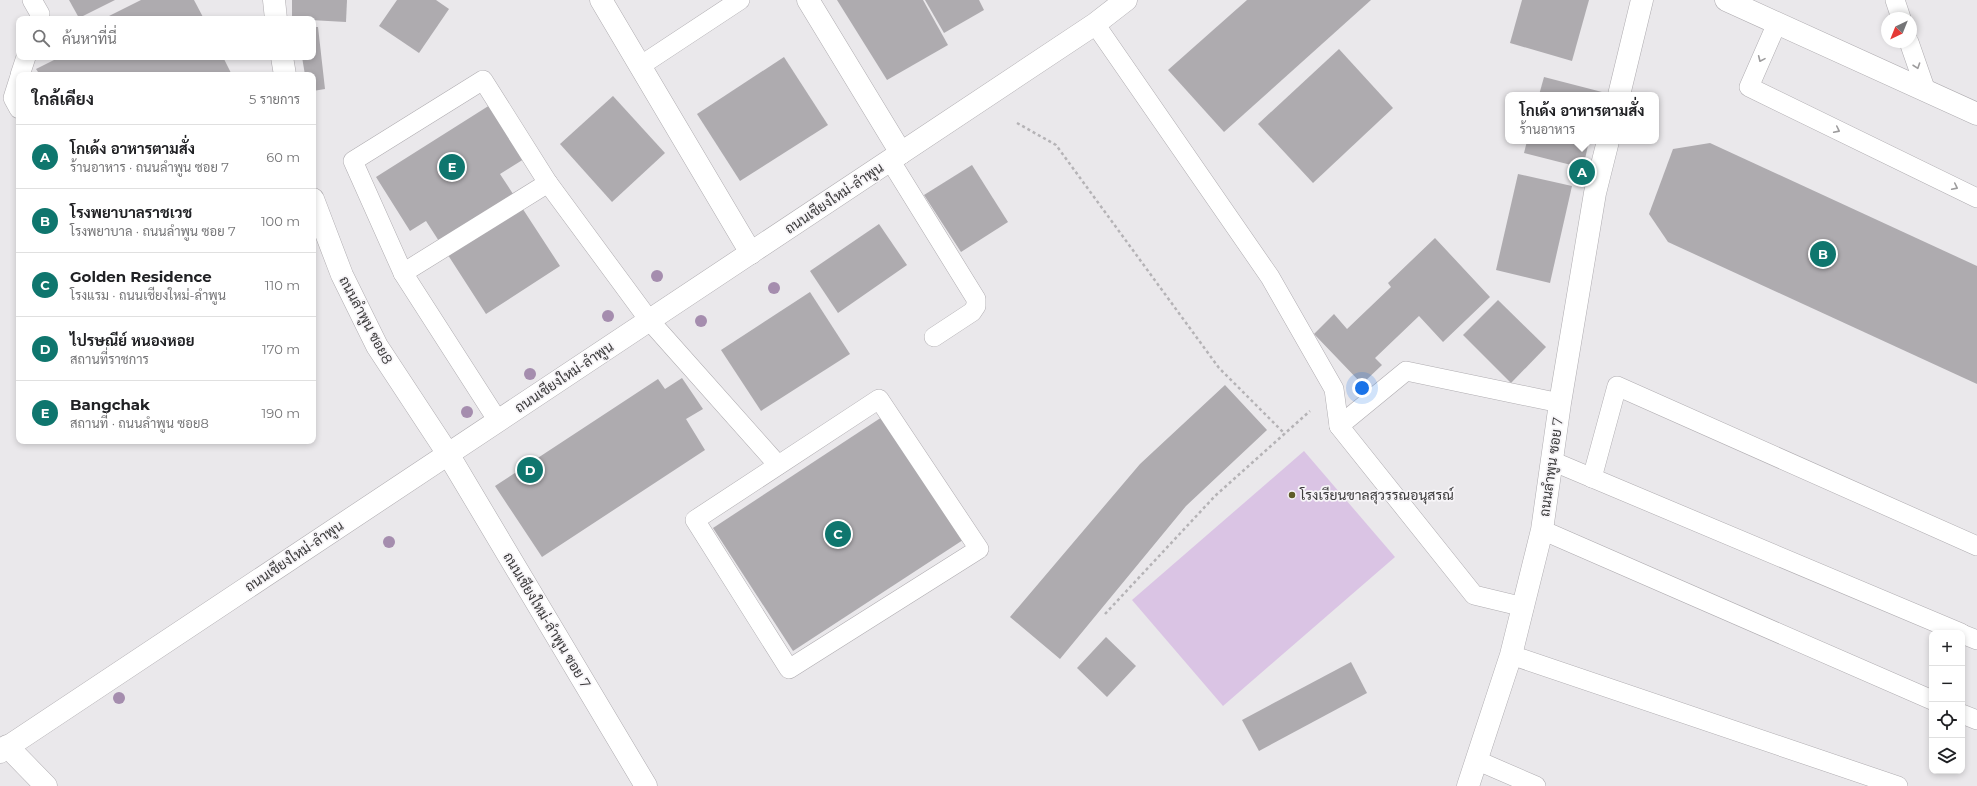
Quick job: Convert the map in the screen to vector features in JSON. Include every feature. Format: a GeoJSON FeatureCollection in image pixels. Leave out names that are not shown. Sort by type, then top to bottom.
{"type":"FeatureCollection","features":[{"type":"Feature","properties":{"kind":"street"},"geometry":{"type":"LineString","coordinates":[[274,0],[276,16]]}},
{"type":"Feature","properties":{"kind":"street"},"geometry":{"type":"LineString","coordinates":[[601,0],[751,253]]}},
{"type":"Feature","properties":{"kind":"street"},"geometry":{"type":"LineString","coordinates":[[808,0],[895,157]]}},
{"type":"Feature","properties":{"kind":"street","name":"ถนนเชียงใหม่-ลำพูน"},"geometry":{"type":"LineString","coordinates":[[4,749],[1095,24],[1126,0]]}},
{"type":"Feature","properties":{"kind":"street"},"geometry":{"type":"LineString","coordinates":[[1620,92],[1642,0]]}},
{"type":"Feature","properties":{"kind":"street"},"geometry":{"type":"LineString","coordinates":[[1726,0],[1977,114]]}},
{"type":"Feature","properties":{"kind":"street"},"geometry":{"type":"LineString","coordinates":[[282,60],[284,72]]}},
{"type":"Feature","properties":{"kind":"street","name":"ถนนลำพูน ซอย 7"},"geometry":{"type":"LineString","coordinates":[[1468,786],[1511,655],[1542,530],[1560,403],[1595,193],[1607,144]]}},
{"type":"Feature","properties":{"kind":"street","name":"ถนนลำพูน ซอย8"},"geometry":{"type":"LineString","coordinates":[[316,207],[342,275],[377,346],[448,454]]}},
{"type":"Feature","properties":{"kind":"street","name":"ถนนเชียงใหม่-ลำพูน ซอย 7"},"geometry":{"type":"LineString","coordinates":[[448,454],[646,786]]}},
{"type":"Feature","properties":{"kind":"street"},"geometry":{"type":"LineString","coordinates":[[4,749],[46,786]]}},
{"type":"Feature","properties":{"kind":"lane"},"geometry":{"type":"LineString","coordinates":[[32,0],[40,14],[40,16]]}},
{"type":"Feature","properties":{"kind":"lane"},"geometry":{"type":"LineString","coordinates":[[640,66],[740,0]]}},
{"type":"Feature","properties":{"kind":"lane"},"geometry":{"type":"LineString","coordinates":[[1895,0],[1899,12]]}},
{"type":"Feature","properties":{"kind":"lane"},"geometry":{"type":"LineString","coordinates":[[1777,23],[1749,87],[1977,198]]}},
{"type":"Feature","properties":{"kind":"lane"},"geometry":{"type":"LineString","coordinates":[[1095,24],[1270,277],[1334,389],[1339,426],[1474,595],[1524,606]]}},
{"type":"Feature","properties":{"kind":"lane"},"geometry":{"type":"LineString","coordinates":[[1911,48],[1926,91]]}},
{"type":"Feature","properties":{"kind":"lane"},"geometry":{"type":"LineString","coordinates":[[21,72],[25,60]]}},
{"type":"Feature","properties":{"kind":"lane"},"geometry":{"type":"LineString","coordinates":[[498,421],[402,273],[353,161],[483,80],[548,183],[649,320],[778,465]]}},
{"type":"Feature","properties":{"kind":"lane"},"geometry":{"type":"LineString","coordinates":[[16,88],[13,98],[16,104]]}},
{"type":"Feature","properties":{"kind":"lane"},"geometry":{"type":"LineString","coordinates":[[895,157],[976,299],[976,306],[972,312],[934,337]]}},
{"type":"Feature","properties":{"kind":"lane"},"geometry":{"type":"LineString","coordinates":[[402,273],[548,183]]}},
{"type":"Feature","properties":{"kind":"lane"},"geometry":{"type":"LineString","coordinates":[[1339,426],[1406,371],[1560,403]]}},
{"type":"Feature","properties":{"kind":"lane"},"geometry":{"type":"LineString","coordinates":[[1592,478],[1617,386],[1977,546]]}},
{"type":"Feature","properties":{"kind":"lane"},"geometry":{"type":"LineString","coordinates":[[879,399],[979,549],[789,669],[695,520],[778,465],[879,399]]}},
{"type":"Feature","properties":{"kind":"lane"},"geometry":{"type":"LineString","coordinates":[[1552,461],[1954,630]]}},
{"type":"Feature","properties":{"kind":"lane"},"geometry":{"type":"LineString","coordinates":[[1542,530],[1929,699]]}},
{"type":"Feature","properties":{"kind":"lane"},"geometry":{"type":"LineString","coordinates":[[1965,635],[1977,640]]}},
{"type":"Feature","properties":{"kind":"lane"},"geometry":{"type":"LineString","coordinates":[[1511,655],[1898,786]]}},
{"type":"Feature","properties":{"kind":"lane"},"geometry":{"type":"LineString","coordinates":[[1965,715],[1977,720]]}},
{"type":"Feature","properties":{"kind":"lane"},"geometry":{"type":"LineString","coordinates":[[1476,760],[1536,786]]}},
{"type":"Feature","properties":{"kind":"path"},"geometry":{"type":"LineString","coordinates":[[1017,123],[1056,145],[1219,368],[1285,434]]}},
{"type":"Feature","properties":{"kind":"path"},"geometry":{"type":"LineString","coordinates":[[1105,614],[1215,496],[1334,389]]}},
{"type":"Feature","properties":{"kind":"shaded area"},"geometry":{"type":"Polygon","coordinates":[[[1304,451],[1395,557],[1223,706],[1132,600],[1304,451]]]}},
{"type":"Feature","properties":{"kind":"building"},"geometry":{"type":"Polygon","coordinates":[[[69,0],[115,0],[83,16],[78,16],[69,0]]]}},
{"type":"Feature","properties":{"kind":"building"},"geometry":{"type":"Polygon","coordinates":[[[141,0],[194,0],[202,16],[109,16],[141,0]]]}},
{"type":"Feature","properties":{"kind":"building"},"geometry":{"type":"Polygon","coordinates":[[[292,0],[347,0],[346,22],[316,20],[316,16],[292,16],[292,0]]]}},
{"type":"Feature","properties":{"kind":"building"},"geometry":{"type":"Polygon","coordinates":[[[397,0],[436,0],[449,9],[419,53],[379,26],[397,0]]]}},
{"type":"Feature","properties":{"kind":"building"},"geometry":{"type":"Polygon","coordinates":[[[837,0],[923,0],[948,45],[887,80],[837,0]]]}},
{"type":"Feature","properties":{"kind":"building"},"geometry":{"type":"Polygon","coordinates":[[[925,0],[979,0],[984,10],[944,33],[925,0]]]}},
{"type":"Feature","properties":{"kind":"building"},"geometry":{"type":"Polygon","coordinates":[[[1247,0],[1371,0],[1224,132],[1168,70],[1247,0]]]}},
{"type":"Feature","properties":{"kind":"building"},"geometry":{"type":"Polygon","coordinates":[[[1522,0],[1589,0],[1572,61],[1510,43],[1522,0]]]}},
{"type":"Feature","properties":{"kind":"building"},"geometry":{"type":"Polygon","coordinates":[[[316,27],[318,27],[325,89],[316,90],[316,72],[304,72],[302,60],[316,60],[316,27]]]}},
{"type":"Feature","properties":{"kind":"building"},"geometry":{"type":"Polygon","coordinates":[[[1339,49],[1393,108],[1313,183],[1258,124],[1339,49]]]}},
{"type":"Feature","properties":{"kind":"building"},"geometry":{"type":"Polygon","coordinates":[[[784,57],[828,125],[740,181],[697,114],[784,57]]]}},
{"type":"Feature","properties":{"kind":"building"},"geometry":{"type":"Polygon","coordinates":[[[54,60],[224,60],[230,72],[38,72],[36,69],[54,60]]]}},
{"type":"Feature","properties":{"kind":"building"},"geometry":{"type":"Polygon","coordinates":[[[1544,77],[1602,92],[1540,92],[1544,77]]]}},
{"type":"Feature","properties":{"kind":"building"},"geometry":{"type":"Polygon","coordinates":[[[613,96],[665,153],[612,202],[560,144],[613,96]]]}},
{"type":"Feature","properties":{"kind":"building"},"geometry":{"type":"Polygon","coordinates":[[[490,105],[524,159],[500,174],[560,266],[486,314],[426,221],[410,231],[376,177],[490,105]]]}},
{"type":"Feature","properties":{"kind":"building"},"geometry":{"type":"Polygon","coordinates":[[[1710,143],[1977,266],[1977,384],[1668,242],[1649,214],[1673,149],[1710,143]]]}},
{"type":"Feature","properties":{"kind":"building"},"geometry":{"type":"Polygon","coordinates":[[[1526,144],[1588,144],[1583,168],[1524,153],[1526,144]]]}},
{"type":"Feature","properties":{"kind":"building"},"geometry":{"type":"Polygon","coordinates":[[[972,165],[1008,222],[961,252],[924,195],[972,165]]]}},
{"type":"Feature","properties":{"kind":"building"},"geometry":{"type":"Polygon","coordinates":[[[1518,174],[1572,186],[1550,283],[1496,270],[1518,174]]]}},
{"type":"Feature","properties":{"kind":"building"},"geometry":{"type":"Polygon","coordinates":[[[879,224],[907,265],[838,313],[810,271],[879,224]]]}},
{"type":"Feature","properties":{"kind":"building"},"geometry":{"type":"Polygon","coordinates":[[[1435,238],[1490,297],[1443,342],[1419,316],[1375,358],[1382,365],[1362,384],[1314,334],[1334,314],[1347,329],[1391,287],[1388,283],[1435,238]]]}},
{"type":"Feature","properties":{"kind":"building"},"geometry":{"type":"Polygon","coordinates":[[[810,292],[850,354],[761,411],[721,350],[810,292]]]}},
{"type":"Feature","properties":{"kind":"building"},"geometry":{"type":"Polygon","coordinates":[[[1498,300],[1546,347],[1511,383],[1463,335],[1498,300]]]}},
{"type":"Feature","properties":{"kind":"building"},"geometry":{"type":"Polygon","coordinates":[[[682,378],[703,409],[686,419],[705,450],[542,557],[495,486],[658,379],[665,389],[682,378]]]}},
{"type":"Feature","properties":{"kind":"building"},"geometry":{"type":"Polygon","coordinates":[[[1225,385],[1267,430],[1186,506],[1060,659],[1010,617],[1140,464],[1225,385]]]}},
{"type":"Feature","properties":{"kind":"building"},"geometry":{"type":"Polygon","coordinates":[[[882,417],[963,540],[793,651],[713,528],[882,417]]]}},
{"type":"Feature","properties":{"kind":"building"},"geometry":{"type":"Polygon","coordinates":[[[1106,637],[1136,666],[1107,697],[1077,668],[1106,637]]]}},
{"type":"Feature","properties":{"kind":"building"},"geometry":{"type":"Polygon","coordinates":[[[1351,662],[1367,693],[1259,751],[1242,720],[1351,662]]]}},
{"type":"Feature","properties":{"kind":"place","name":"Bangchak"},"geometry":{"type":"Point","coordinates":[452,167]}},
{"type":"Feature","properties":{"kind":"place","name":"โกเด้ง อาหารตามสั่ง"},"geometry":{"type":"Point","coordinates":[1582,172]}},
{"type":"Feature","properties":{"kind":"place","name":"โรงพยาบาลราชเวช"},"geometry":{"type":"Point","coordinates":[1823,254]}},
{"type":"Feature","properties":{"kind":"place","name":"ไปรษณีย์ หนองหอย"},"geometry":{"type":"Point","coordinates":[530,470]}},
{"type":"Feature","properties":{"kind":"place","name":"โรงเรียนขาลสุวรรณอนุสรณ์"},"geometry":{"type":"Point","coordinates":[1292,495]}},
{"type":"Feature","properties":{"kind":"place","name":"Golden Residence"},"geometry":{"type":"Point","coordinates":[838,534]}}]}
